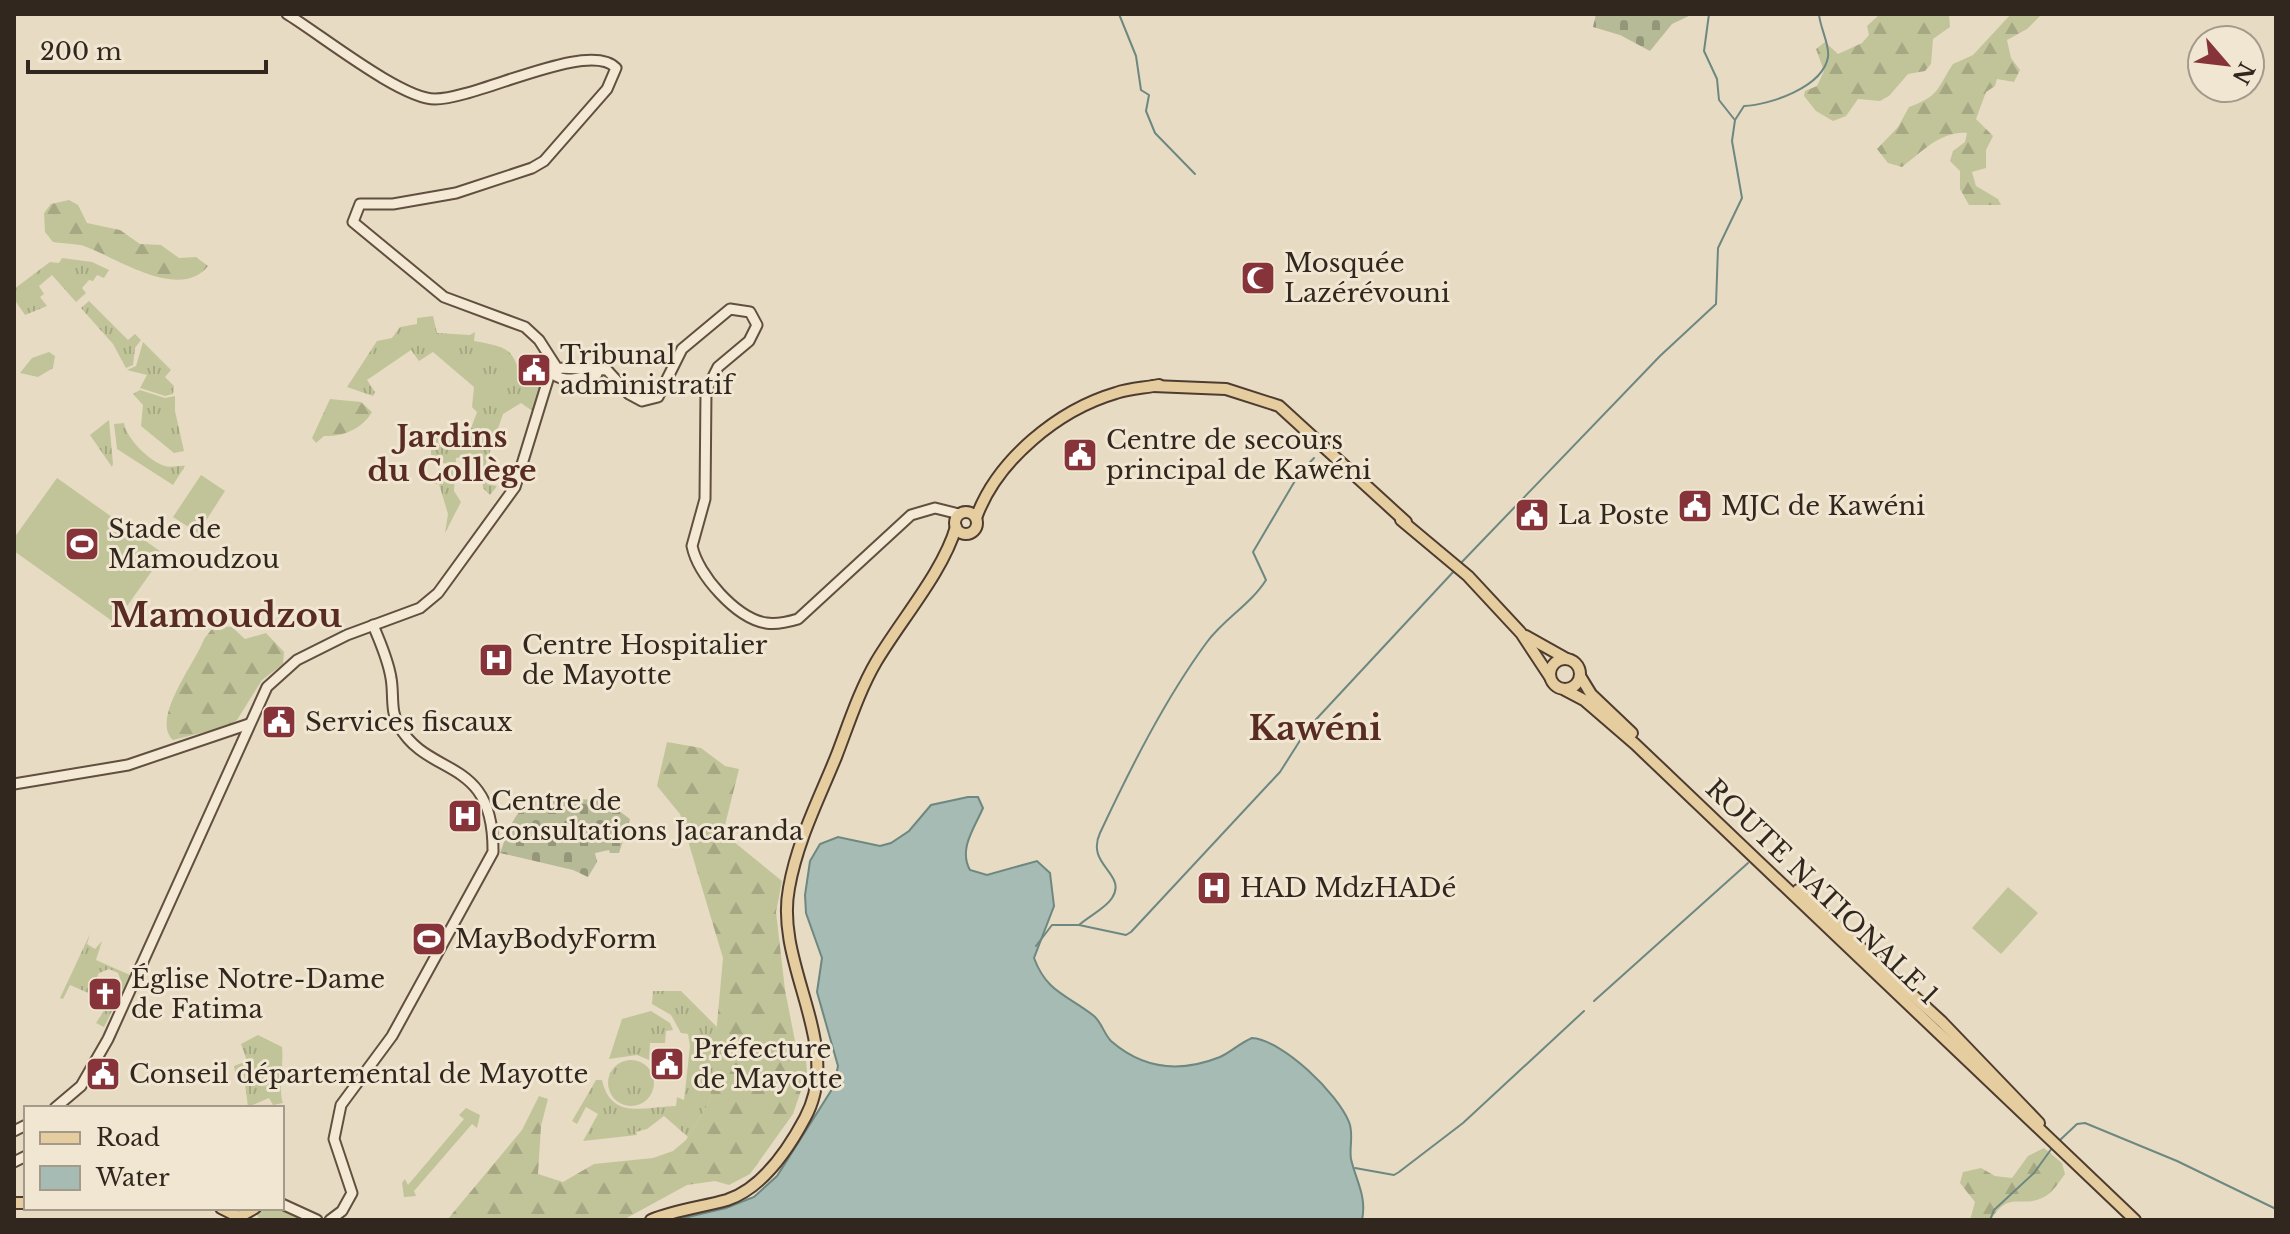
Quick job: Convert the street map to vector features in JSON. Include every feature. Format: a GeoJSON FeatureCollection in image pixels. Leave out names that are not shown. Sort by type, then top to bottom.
{"type":"FeatureCollection","features":[{"type":"Feature","properties":{"kind":"main road"},"geometry":{"type":"LineString","coordinates":[[651,1220],[730,1199],[756,1184],[791,1141],[814,1100],[819,1063],[797,980],[787,916],[792,871],[813,808],[870,672],[935,568],[958,518],[1034,441],[1058,423],[1116,392],[1153,386],[1215,388],[1259,399],[1303,429],[1466,578],[1521,633],[1554,685],[1565,690],[1575,685],[1580,676],[1577,666],[1521,633]]}},
{"type":"Feature","properties":{"kind":"main road"},"geometry":{"type":"LineString","coordinates":[[935,568],[966,534],[977,527],[976,518],[1000,476]]}},
{"type":"Feature","properties":{"kind":"main road"},"geometry":{"type":"LineString","coordinates":[[958,518],[970,513],[976,518]]}},
{"type":"Feature","properties":{"kind":"main road"},"geometry":{"type":"LineString","coordinates":[[958,518],[966,534]]}},
{"type":"Feature","properties":{"kind":"main road"},"geometry":{"type":"LineString","coordinates":[[1550,677],[1555,663],[1567,659]]}},
{"type":"Feature","properties":{"kind":"main road","name":"ROUTE NATIONALE 1"},"geometry":{"type":"LineString","coordinates":[[1580,676],[1591,694],[1754,851],[1941,1021],[2030,1110],[2048,1134]]}},
{"type":"Feature","properties":{"kind":"main road","name":"ROUTE NATIONALE 1"},"geometry":{"type":"LineString","coordinates":[[1565,690],[1584,700],[1635,744],[1994,1087],[2145,1220]]}},
{"type":"Feature","properties":{"kind":"main road","name":"ROUTE NATIONALE 1"},"geometry":{"type":"LineString","coordinates":[[2104,1186],[2135,1220]]}},
{"type":"Feature","properties":{"kind":"main road"},"geometry":{"type":"LineString","coordinates":[[223,1210],[229,1215],[250,1215]]}},
{"type":"Feature","properties":{"kind":"street"},"geometry":{"type":"LineString","coordinates":[[287,14],[397,86],[427,98],[478,90],[577,60],[598,58],[616,68],[607,89],[544,161],[456,193],[393,204],[360,204],[352,217],[356,228],[444,297],[525,327],[539,340],[556,374]]}},
{"type":"Feature","properties":{"kind":"street"},"geometry":{"type":"LineString","coordinates":[[556,374],[603,369],[634,399],[653,399],[664,389],[682,349],[711,323],[735,308],[750,312],[757,321],[754,336],[718,367],[706,391],[706,491],[692,546],[705,572],[731,602],[759,621],[783,623],[807,614],[817,599],[911,515],[927,508],[940,509],[958,518]]}},
{"type":"Feature","properties":{"kind":"street"},"geometry":{"type":"LineString","coordinates":[[57,1106],[81,1086],[108,1039],[267,687],[282,672],[325,645],[430,602],[481,539],[515,487],[556,374]]}},
{"type":"Feature","properties":{"kind":"street"},"geometry":{"type":"LineString","coordinates":[[330,1220],[350,1200],[351,1186],[334,1139],[341,1105],[392,1036],[492,856],[493,848],[477,788],[458,770],[419,747],[397,724],[388,662],[373,625]]}},
{"type":"Feature","properties":{"kind":"street"},"geometry":{"type":"LineString","coordinates":[[14,784],[117,767],[230,733],[249,724]]}},
{"type":"Feature","properties":{"kind":"street"},"geometry":{"type":"LineString","coordinates":[[230,733],[242,739]]}},
{"type":"Feature","properties":{"kind":"street"},"geometry":{"type":"LineString","coordinates":[[284,1204],[317,1220]]}},
{"type":"Feature","properties":{"kind":"green space"},"geometry":{"type":"Polygon","coordinates":[[[1596,14],[1691,15],[1672,24],[1650,51],[1620,35],[1593,27],[1596,14]]]}},
{"type":"Feature","properties":{"kind":"green space"},"geometry":{"type":"Polygon","coordinates":[[[1880,14],[1949,14],[1950,27],[1933,39],[1931,64],[1925,71],[1908,74],[1889,96],[1880,101],[1858,99],[1846,116],[1833,121],[1816,111],[1804,96],[1805,91],[1817,86],[1824,71],[1816,49],[1825,42],[1838,54],[1862,43],[1869,35],[1867,26],[1880,14]]]}},
{"type":"Feature","properties":{"kind":"green space"},"geometry":{"type":"Polygon","coordinates":[[[2011,14],[2042,14],[2027,29],[2007,40],[2011,58],[2020,70],[2014,82],[1997,79],[1995,86],[1986,92],[1976,119],[1993,136],[1986,150],[1986,168],[1972,172],[1976,186],[1998,199],[2001,205],[1969,205],[1960,189],[1960,171],[1950,161],[1953,151],[1965,142],[1967,133],[1940,139],[1902,167],[1888,163],[1877,149],[1898,127],[1909,107],[1932,95],[1953,64],[1973,55],[2011,14]]]}},
{"type":"Feature","properties":{"kind":"green space"},"geometry":{"type":"Polygon","coordinates":[[[69,200],[78,205],[87,223],[120,230],[140,244],[161,245],[179,258],[196,257],[208,266],[196,276],[181,280],[165,278],[129,267],[84,246],[53,242],[45,232],[44,213],[51,204],[69,200]]]}},
{"type":"Feature","properties":{"kind":"green space"},"geometry":{"type":"Polygon","coordinates":[[[62,258],[92,262],[109,270],[104,278],[97,275],[93,281],[89,280],[82,288],[86,293],[76,302],[52,275],[39,286],[44,294],[40,297],[47,306],[25,315],[14,299],[14,289],[50,262],[59,263],[62,258]]]}},
{"type":"Feature","properties":{"kind":"green space"},"geometry":{"type":"Polygon","coordinates":[[[89,301],[128,340],[135,334],[141,340],[135,348],[133,365],[126,368],[113,344],[81,308],[89,301]]]}},
{"type":"Feature","properties":{"kind":"green space"},"geometry":{"type":"Polygon","coordinates":[[[433,316],[437,333],[470,335],[475,332],[474,341],[509,352],[523,385],[539,383],[543,392],[534,412],[521,403],[503,414],[486,463],[487,484],[497,486],[490,495],[483,488],[480,455],[456,458],[454,491],[461,502],[445,533],[448,514],[439,484],[433,484],[433,480],[443,480],[447,464],[431,460],[431,435],[465,445],[477,412],[472,407],[474,387],[433,352],[419,361],[411,350],[367,380],[375,392],[373,396],[347,387],[377,341],[392,338],[400,327],[417,324],[417,318],[433,316]]]}},
{"type":"Feature","properties":{"kind":"green space"},"geometry":{"type":"Polygon","coordinates":[[[143,342],[171,370],[165,377],[174,386],[173,394],[165,396],[140,388],[147,375],[127,370],[136,366],[143,342]]]}},
{"type":"Feature","properties":{"kind":"green space"},"geometry":{"type":"Polygon","coordinates":[[[49,352],[55,356],[53,368],[38,377],[20,373],[32,358],[49,352]]]}},
{"type":"Feature","properties":{"kind":"green space"},"geometry":{"type":"Polygon","coordinates":[[[140,390],[165,398],[175,396],[175,411],[184,451],[174,453],[141,426],[143,405],[133,394],[140,390]]]}},
{"type":"Feature","properties":{"kind":"green space"},"geometry":{"type":"Polygon","coordinates":[[[330,399],[361,402],[372,412],[351,431],[324,436],[316,443],[312,438],[330,399]]]}},
{"type":"Feature","properties":{"kind":"green space"},"geometry":{"type":"Polygon","coordinates":[[[109,420],[113,464],[112,467],[90,435],[109,420]]]}},
{"type":"Feature","properties":{"kind":"green space"},"geometry":{"type":"Polygon","coordinates":[[[124,423],[134,442],[153,460],[167,467],[185,466],[173,485],[117,449],[114,424],[124,423]]]}},
{"type":"Feature","properties":{"kind":"green space"},"geometry":{"type":"Polygon","coordinates":[[[201,475],[225,491],[198,533],[173,517],[201,475]]]}},
{"type":"Feature","properties":{"kind":"green space","name":"Stade de Mamoudzou"},"geometry":{"type":"Polygon","coordinates":[[[57,478],[164,554],[115,623],[14,551],[14,538],[57,478]]]}},
{"type":"Feature","properties":{"kind":"green space"},"geometry":{"type":"Polygon","coordinates":[[[232,627],[245,639],[266,633],[284,652],[283,664],[262,680],[237,720],[228,726],[173,740],[167,731],[167,719],[177,690],[204,639],[211,630],[232,627]]]}},
{"type":"Feature","properties":{"kind":"green space"},"geometry":{"type":"Polygon","coordinates":[[[667,742],[701,748],[725,766],[739,769],[723,833],[782,881],[776,912],[785,990],[795,1041],[806,1060],[807,1073],[793,1114],[750,1174],[729,1185],[715,1181],[687,1185],[623,1220],[447,1220],[522,1130],[539,1096],[548,1099],[541,1126],[538,1174],[563,1182],[594,1164],[653,1158],[673,1151],[686,1140],[710,1101],[723,958],[680,814],[657,786],[667,742]]]}},
{"type":"Feature","properties":{"kind":"green space"},"geometry":{"type":"Polygon","coordinates":[[[536,798],[604,800],[630,819],[619,853],[610,853],[609,850],[595,853],[597,862],[588,877],[573,870],[500,853],[517,815],[536,798]]]}},
{"type":"Feature","properties":{"kind":"green space"},"geometry":{"type":"Polygon","coordinates":[[[2008,887],[2038,913],[2001,954],[1972,928],[2008,887]]]}},
{"type":"Feature","properties":{"kind":"green space"},"geometry":{"type":"Polygon","coordinates":[[[90,934],[87,944],[95,949],[102,941],[96,960],[130,975],[104,1027],[96,1023],[122,983],[118,973],[109,969],[99,973],[91,989],[93,995],[70,985],[63,999],[60,998],[90,934]]]}},
{"type":"Feature","properties":{"kind":"green space"},"geometry":{"type":"Polygon","coordinates":[[[653,991],[681,991],[718,1028],[710,1101],[688,1137],[664,1116],[647,1129],[636,1132],[637,1135],[583,1141],[598,1114],[586,1107],[577,1124],[572,1121],[596,1080],[602,1080],[606,1093],[621,1106],[640,1109],[676,1106],[677,1097],[684,1100],[690,1046],[688,1034],[681,1033],[671,1015],[652,1004],[653,991]]]}},
{"type":"Feature","properties":{"kind":"green space"},"geometry":{"type":"Polygon","coordinates":[[[651,1011],[670,1023],[673,1030],[666,1031],[665,1043],[650,1043],[649,1060],[637,1055],[609,1059],[622,1019],[651,1011]]]}},
{"type":"Feature","properties":{"kind":"green space"},"geometry":{"type":"Polygon","coordinates":[[[258,1035],[282,1047],[283,1103],[273,1105],[269,1098],[248,1106],[244,1076],[236,1076],[234,1066],[247,1061],[241,1044],[258,1035]]]}},
{"type":"Feature","properties":{"kind":"green space"},"geometry":{"type":"Polygon","coordinates":[[[631,1060],[647,1067],[654,1083],[647,1099],[631,1106],[615,1099],[608,1083],[615,1067],[631,1060]]]}},
{"type":"Feature","properties":{"kind":"green space"},"geometry":{"type":"Polygon","coordinates":[[[466,1108],[480,1115],[477,1128],[472,1124],[414,1191],[416,1196],[404,1197],[402,1183],[405,1179],[408,1185],[464,1119],[459,1115],[466,1108]]]}},
{"type":"Feature","properties":{"kind":"green space"},"geometry":{"type":"Polygon","coordinates":[[[2044,1148],[2062,1163],[2065,1174],[2052,1191],[2034,1201],[2009,1202],[1991,1220],[1970,1220],[1975,1202],[1960,1183],[1963,1172],[1981,1168],[1995,1176],[2012,1178],[2028,1156],[2044,1148]]]}},
{"type":"Feature","properties":{"kind":"green space"},"geometry":{"type":"Polygon","coordinates":[[[258,1210],[284,1210],[301,1219],[260,1220],[256,1213],[258,1210]]]}},
{"type":"Feature","properties":{"kind":"water"},"geometry":{"type":"Polygon","coordinates":[[[978,797],[983,808],[967,846],[970,870],[987,875],[1037,861],[1050,873],[1054,906],[1034,958],[1045,979],[1094,1016],[1111,1041],[1149,1063],[1176,1066],[1205,1062],[1224,1055],[1252,1038],[1265,1041],[1293,1058],[1334,1097],[1349,1122],[1351,1159],[1363,1203],[1362,1220],[675,1220],[726,1208],[754,1197],[777,1176],[834,1086],[838,1066],[817,992],[822,958],[806,913],[810,861],[820,844],[838,837],[880,846],[891,843],[909,831],[931,805],[978,797]]]}},
{"type":"Feature","properties":{"kind":"waterway"},"geometry":{"type":"LineString","coordinates":[[1119,14],[1136,56],[1141,90],[1149,95],[1146,111],[1155,133],[1195,174]]}},
{"type":"Feature","properties":{"kind":"waterway"},"geometry":{"type":"LineString","coordinates":[[1709,14],[1704,51],[1717,79],[1719,100],[1734,119]]}},
{"type":"Feature","properties":{"kind":"waterway"},"geometry":{"type":"LineString","coordinates":[[1459,565],[1660,356],[1716,304],[1718,248],[1742,198],[1732,141],[1735,120],[1744,106],[1794,92],[1824,68],[1828,52],[1819,14]]}},
{"type":"Feature","properties":{"kind":"waterway"},"geometry":{"type":"LineString","coordinates":[[1079,925],[1106,905],[1115,890],[1115,882],[1101,861],[1097,844],[1123,784],[1192,664],[1214,634],[1253,597],[1266,580],[1253,552],[1299,474],[1314,458]]}},
{"type":"Feature","properties":{"kind":"waterway"},"geometry":{"type":"LineString","coordinates":[[1036,946],[1052,925],[1079,925],[1126,935],[1131,932],[1280,772],[1308,728],[1455,570]]}},
{"type":"Feature","properties":{"kind":"waterway"},"geometry":{"type":"LineString","coordinates":[[1594,1001],[1748,863]]}},
{"type":"Feature","properties":{"kind":"waterway"},"geometry":{"type":"LineString","coordinates":[[1355,1168],[1394,1175],[1399,1172],[1463,1123],[1584,1011]]}},
{"type":"Feature","properties":{"kind":"waterway"},"geometry":{"type":"LineString","coordinates":[[2059,1141],[2077,1124],[2085,1123],[2177,1161],[2276,1209]]}},
{"type":"Feature","properties":{"kind":"waterway"},"geometry":{"type":"LineString","coordinates":[[1990,1220],[1994,1210],[2034,1173],[2052,1148]]}},
{"type":"Feature","properties":{"kind":"place","name":"Mosquée Lazérévouni"},"geometry":{"type":"Point","coordinates":[1258,278]}},
{"type":"Feature","properties":{"kind":"place","name":"Tribunal administratif"},"geometry":{"type":"Point","coordinates":[534,370]}},
{"type":"Feature","properties":{"kind":"place","name":"Centre de secours principal de Kawéni"},"geometry":{"type":"Point","coordinates":[1080,455]}},
{"type":"Feature","properties":{"kind":"place","name":"MJC de Kawéni"},"geometry":{"type":"Point","coordinates":[1695,506]}},
{"type":"Feature","properties":{"kind":"place","name":"La Poste"},"geometry":{"type":"Point","coordinates":[1532,515]}},
{"type":"Feature","properties":{"kind":"place","name":"Stade de Mamoudzou"},"geometry":{"type":"Point","coordinates":[82,544]}},
{"type":"Feature","properties":{"kind":"place","name":"Centre Hospitalier de Mayotte"},"geometry":{"type":"Point","coordinates":[496,660]}},
{"type":"Feature","properties":{"kind":"place","name":"Services fiscaux"},"geometry":{"type":"Point","coordinates":[279,722]}},
{"type":"Feature","properties":{"kind":"place","name":"Centre de consultations Jacaranda"},"geometry":{"type":"Point","coordinates":[465,816]}},
{"type":"Feature","properties":{"kind":"place","name":"HAD MdzHADé"},"geometry":{"type":"Point","coordinates":[1214,888]}},
{"type":"Feature","properties":{"kind":"place","name":"MayBodyForm"},"geometry":{"type":"Point","coordinates":[429,939]}},
{"type":"Feature","properties":{"kind":"place","name":"Église Notre-Dame de Fatima"},"geometry":{"type":"Point","coordinates":[105,994]}},
{"type":"Feature","properties":{"kind":"place","name":"Préfecture de Mayotte"},"geometry":{"type":"Point","coordinates":[667,1064]}},
{"type":"Feature","properties":{"kind":"place","name":"Conseil départemental de Mayotte"},"geometry":{"type":"Point","coordinates":[103,1074]}},
{"type":"Feature","properties":{"kind":"district","name":"Jardins du Collège"},"geometry":{"type":"Point","coordinates":[452,453]}},
{"type":"Feature","properties":{"kind":"district","name":"Mamoudzou"},"geometry":{"type":"Point","coordinates":[226,615]}},
{"type":"Feature","properties":{"kind":"district","name":"Kawéni"},"geometry":{"type":"Point","coordinates":[1315,728]}}]}
